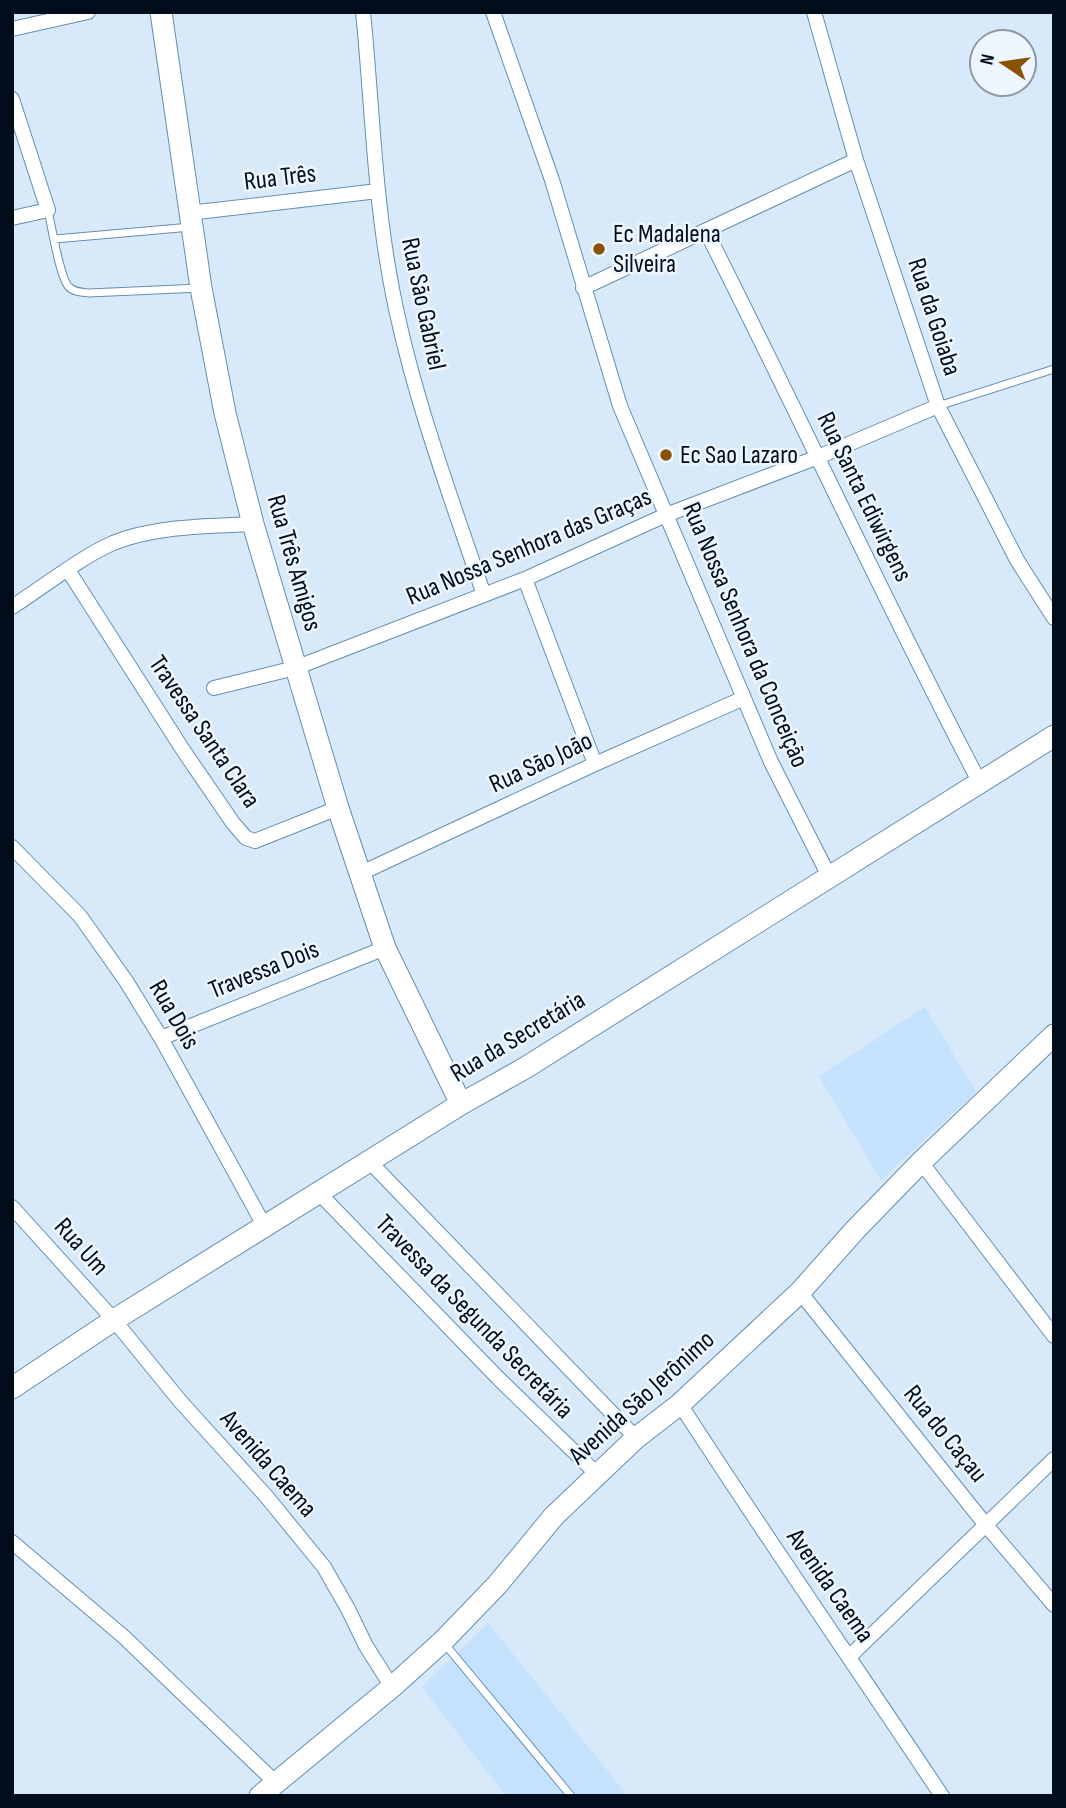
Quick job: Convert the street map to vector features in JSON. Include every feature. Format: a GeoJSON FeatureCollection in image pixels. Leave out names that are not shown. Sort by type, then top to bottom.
{"type":"FeatureCollection","features":[{"type":"Feature","properties":{"kind":"street"},"geometry":{"type":"LineString","coordinates":[[12,29],[88,12]]}},
{"type":"Feature","properties":{"kind":"street","name":"Rua Três Amigos"},"geometry":{"type":"LineString","coordinates":[[161,12],[201,288],[225,414],[253,524],[338,808],[385,948],[461,1104]]}},
{"type":"Feature","properties":{"kind":"street","name":"Rua São Gabriel"},"geometry":{"type":"LineString","coordinates":[[363,12],[378,191],[390,279],[413,379],[484,595]]}},
{"type":"Feature","properties":{"kind":"street","name":"Rua Nossa Senhora da Conceição"},"geometry":{"type":"LineString","coordinates":[[493,12],[547,168],[620,406],[771,762],[829,876]]}},
{"type":"Feature","properties":{"kind":"street","name":"Rua da Goiaba"},"geometry":{"type":"LineString","coordinates":[[814,12],[856,160],[938,406],[1017,560],[1054,618]]}},
{"type":"Feature","properties":{"kind":"street"},"geometry":{"type":"LineString","coordinates":[[12,99],[48,210],[12,218]]}},
{"type":"Feature","properties":{"kind":"street"},"geometry":{"type":"LineString","coordinates":[[583,288],[856,160]]}},
{"type":"Feature","properties":{"kind":"street","name":"Rua Três"},"geometry":{"type":"LineString","coordinates":[[190,220],[378,191]]}},
{"type":"Feature","properties":{"kind":"street","name":"Rua Santa Ediwirgens"},"geometry":{"type":"LineString","coordinates":[[706,230],[931,689],[980,783]]}},
{"type":"Feature","properties":{"kind":"street","name":"Rua Nossa Senhora das Graças"},"geometry":{"type":"LineString","coordinates":[[214,688],[295,668],[484,595],[667,515],[818,457],[938,406]]}},
{"type":"Feature","properties":{"kind":"street"},"geometry":{"type":"LineString","coordinates":[[12,607],[90,555],[115,542],[189,528],[253,524]]}},
{"type":"Feature","properties":{"kind":"street","name":"Travessa Santa Clara"},"geometry":{"type":"LineString","coordinates":[[68,570],[183,750],[246,838],[255,841],[338,808]]}},
{"type":"Feature","properties":{"kind":"street"},"geometry":{"type":"LineString","coordinates":[[525,579],[596,764]]}},
{"type":"Feature","properties":{"kind":"street","name":"Rua São João"},"geometry":{"type":"LineString","coordinates":[[359,874],[744,698]]}},
{"type":"Feature","properties":{"kind":"street","name":"Rua da Secretária"},"geometry":{"type":"LineString","coordinates":[[12,1388],[114,1320],[318,1192],[461,1104],[537,1061],[1054,736]]}},
{"type":"Feature","properties":{"kind":"street","name":"Rua Dois"},"geometry":{"type":"LineString","coordinates":[[12,847],[80,916],[126,981],[161,1038],[265,1227]]}},
{"type":"Feature","properties":{"kind":"street","name":"Travessa Dois"},"geometry":{"type":"LineString","coordinates":[[161,1038],[385,948]]}},
{"type":"Feature","properties":{"kind":"street","name":"Avenida São Jerônimo"},"geometry":{"type":"LineString","coordinates":[[268,1789],[392,1687],[443,1641],[497,1585],[554,1516],[636,1438],[680,1404],[800,1292],[921,1162],[1054,1035]]}},
{"type":"Feature","properties":{"kind":"street","name":"Travessa da Segunda Secretária"},"geometry":{"type":"LineString","coordinates":[[370,1162],[636,1438]]}},
{"type":"Feature","properties":{"kind":"street"},"geometry":{"type":"LineString","coordinates":[[921,1162],[1054,1336]]}},
{"type":"Feature","properties":{"kind":"street","name":"Travessa da Segunda Secretária"},"geometry":{"type":"LineString","coordinates":[[318,1192],[507,1388],[597,1474]]}},
{"type":"Feature","properties":{"kind":"street","name":"Rua Um"},"geometry":{"type":"LineString","coordinates":[[12,1206],[114,1320]]}},
{"type":"Feature","properties":{"kind":"street","name":"Rua do Caçau"},"geometry":{"type":"LineString","coordinates":[[800,1292],[985,1524],[1054,1605]]}},
{"type":"Feature","properties":{"kind":"street","name":"Avenida Caema"},"geometry":{"type":"LineString","coordinates":[[114,1320],[180,1401],[266,1496],[324,1567],[366,1646],[392,1687]]}},
{"type":"Feature","properties":{"kind":"street","name":"Avenida Caema"},"geometry":{"type":"LineString","coordinates":[[680,1404],[767,1539],[850,1656],[942,1796]]}},
{"type":"Feature","properties":{"kind":"street"},"geometry":{"type":"LineString","coordinates":[[850,1656],[1054,1459]]}},
{"type":"Feature","properties":{"kind":"street"},"geometry":{"type":"LineString","coordinates":[[12,1542],[124,1637],[268,1789]]}},
{"type":"Feature","properties":{"kind":"lane"},"geometry":{"type":"LineString","coordinates":[[48,210],[67,285],[74,291],[89,293],[201,288]]}},
{"type":"Feature","properties":{"kind":"lane"},"geometry":{"type":"LineString","coordinates":[[55,239],[190,220]]}},
{"type":"Feature","properties":{"kind":"lane"},"geometry":{"type":"LineString","coordinates":[[938,406],[1054,369]]}},
{"type":"Feature","properties":{"kind":"lane"},"geometry":{"type":"LineString","coordinates":[[443,1641],[571,1796]]}},
{"type":"Feature","properties":{"kind":"shaded area"},"geometry":{"type":"Polygon","coordinates":[[[925,1007],[976,1092],[881,1180],[819,1076],[925,1007]]]}},
{"type":"Feature","properties":{"kind":"shaded area"},"geometry":{"type":"Polygon","coordinates":[[[488,1623],[628,1796],[506,1796],[422,1687],[488,1623]]]}},
{"type":"Feature","properties":{"kind":"place","name":"Ec Madalena Silveira"},"geometry":{"type":"Point","coordinates":[599,249]}},
{"type":"Feature","properties":{"kind":"place","name":"Ec Sao Lazaro"},"geometry":{"type":"Point","coordinates":[666,455]}}]}
